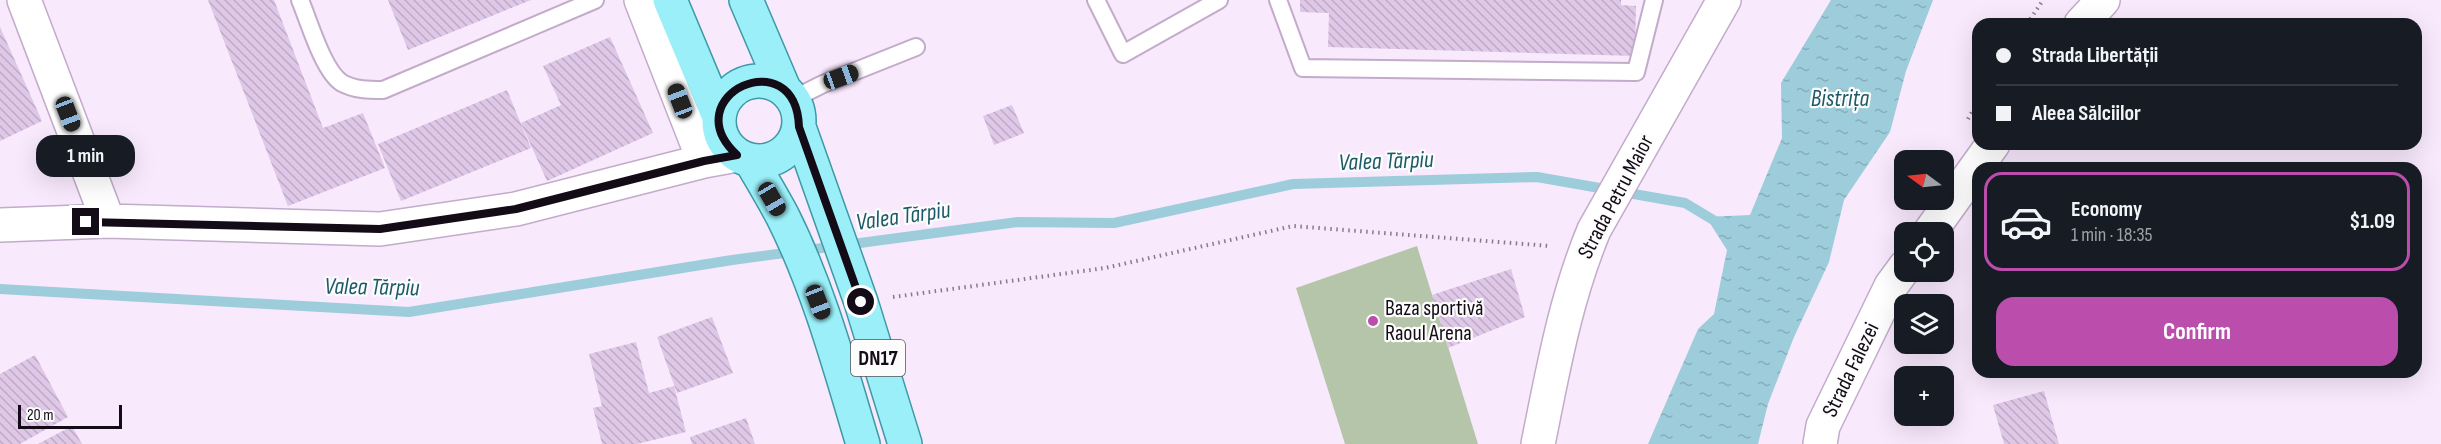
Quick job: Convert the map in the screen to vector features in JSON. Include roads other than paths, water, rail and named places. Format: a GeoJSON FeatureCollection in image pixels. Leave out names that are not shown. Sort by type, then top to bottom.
{"type":"FeatureCollection","features":[{"type":"Feature","properties":{"kind":"main road","name":"DN17"},"geometry":{"type":"LineString","coordinates":[[670,0],[719,117],[720,132],[726,145],[744,158],[783,218],[824,317],[863,444]]}},
{"type":"Feature","properties":{"kind":"main road","name":"DN17"},"geometry":{"type":"LineString","coordinates":[[746,0],[792,105],[856,287],[904,444]]}},
{"type":"Feature","properties":{"kind":"main road"},"geometry":{"type":"LineString","coordinates":[[719,117],[727,98],[743,84],[757,81],[771,82],[792,105],[793,144],[780,156],[766,161],[744,158]]}},
{"type":"Feature","properties":{"kind":"street"},"geometry":{"type":"LineString","coordinates":[[24,0],[108,221]]}},
{"type":"Feature","properties":{"kind":"street"},"geometry":{"type":"LineString","coordinates":[[641,0],[704,161]]}},
{"type":"Feature","properties":{"kind":"street","name":"Strada Petru Maior"},"geometry":{"type":"LineString","coordinates":[[1538,444],[1569,298],[1594,230],[1724,0]]}},
{"type":"Feature","properties":{"kind":"street"},"geometry":{"type":"LineString","coordinates":[[2086,18],[2103,0]]}},
{"type":"Feature","properties":{"kind":"street"},"geometry":{"type":"LineString","coordinates":[[0,225],[108,221],[380,229],[516,209],[704,161],[744,158]]}},
{"type":"Feature","properties":{"kind":"street"},"geometry":{"type":"LineString","coordinates":[[1937,222],[1972,173]]}},
{"type":"Feature","properties":{"kind":"street","name":"Strada Falezei"},"geometry":{"type":"LineString","coordinates":[[1820,444],[1823,426],[1894,282]]}},
{"type":"Feature","properties":{"kind":"lane"},"geometry":{"type":"LineString","coordinates":[[300,0],[330,71],[342,82],[359,89],[383,90],[595,0]]}},
{"type":"Feature","properties":{"kind":"lane"},"geometry":{"type":"LineString","coordinates":[[1096,0],[1124,54],[1219,0]]}},
{"type":"Feature","properties":{"kind":"lane"},"geometry":{"type":"LineString","coordinates":[[1278,0],[1303,68],[1636,72],[1654,0]]}},
{"type":"Feature","properties":{"kind":"lane"},"geometry":{"type":"LineString","coordinates":[[792,105],[823,84],[916,47]]}},
{"type":"Feature","properties":{"kind":"water","name":"Bistrița"},"geometry":{"type":"Polygon","coordinates":[[[1831,0],[1933,0],[1906,71],[1890,132],[1844,200],[1829,262],[1794,337],[1768,404],[1758,444],[1648,444],[1698,329],[1714,314],[1727,250],[1706,217],[1750,215],[1782,138],[1781,83],[1831,0]]]}},
{"type":"Feature","properties":{"kind":"waterway","name":"Valea Tărpiu"},"geometry":{"type":"LineString","coordinates":[[0,289],[409,312],[732,260],[1018,222],[1114,223],[1293,184],[1537,177],[1685,203],[1720,224]]}},
{"type":"Feature","properties":{"kind":"place","name":"Baza sportivă Raoul Arena"},"geometry":{"type":"Point","coordinates":[1373,321]}}]}
